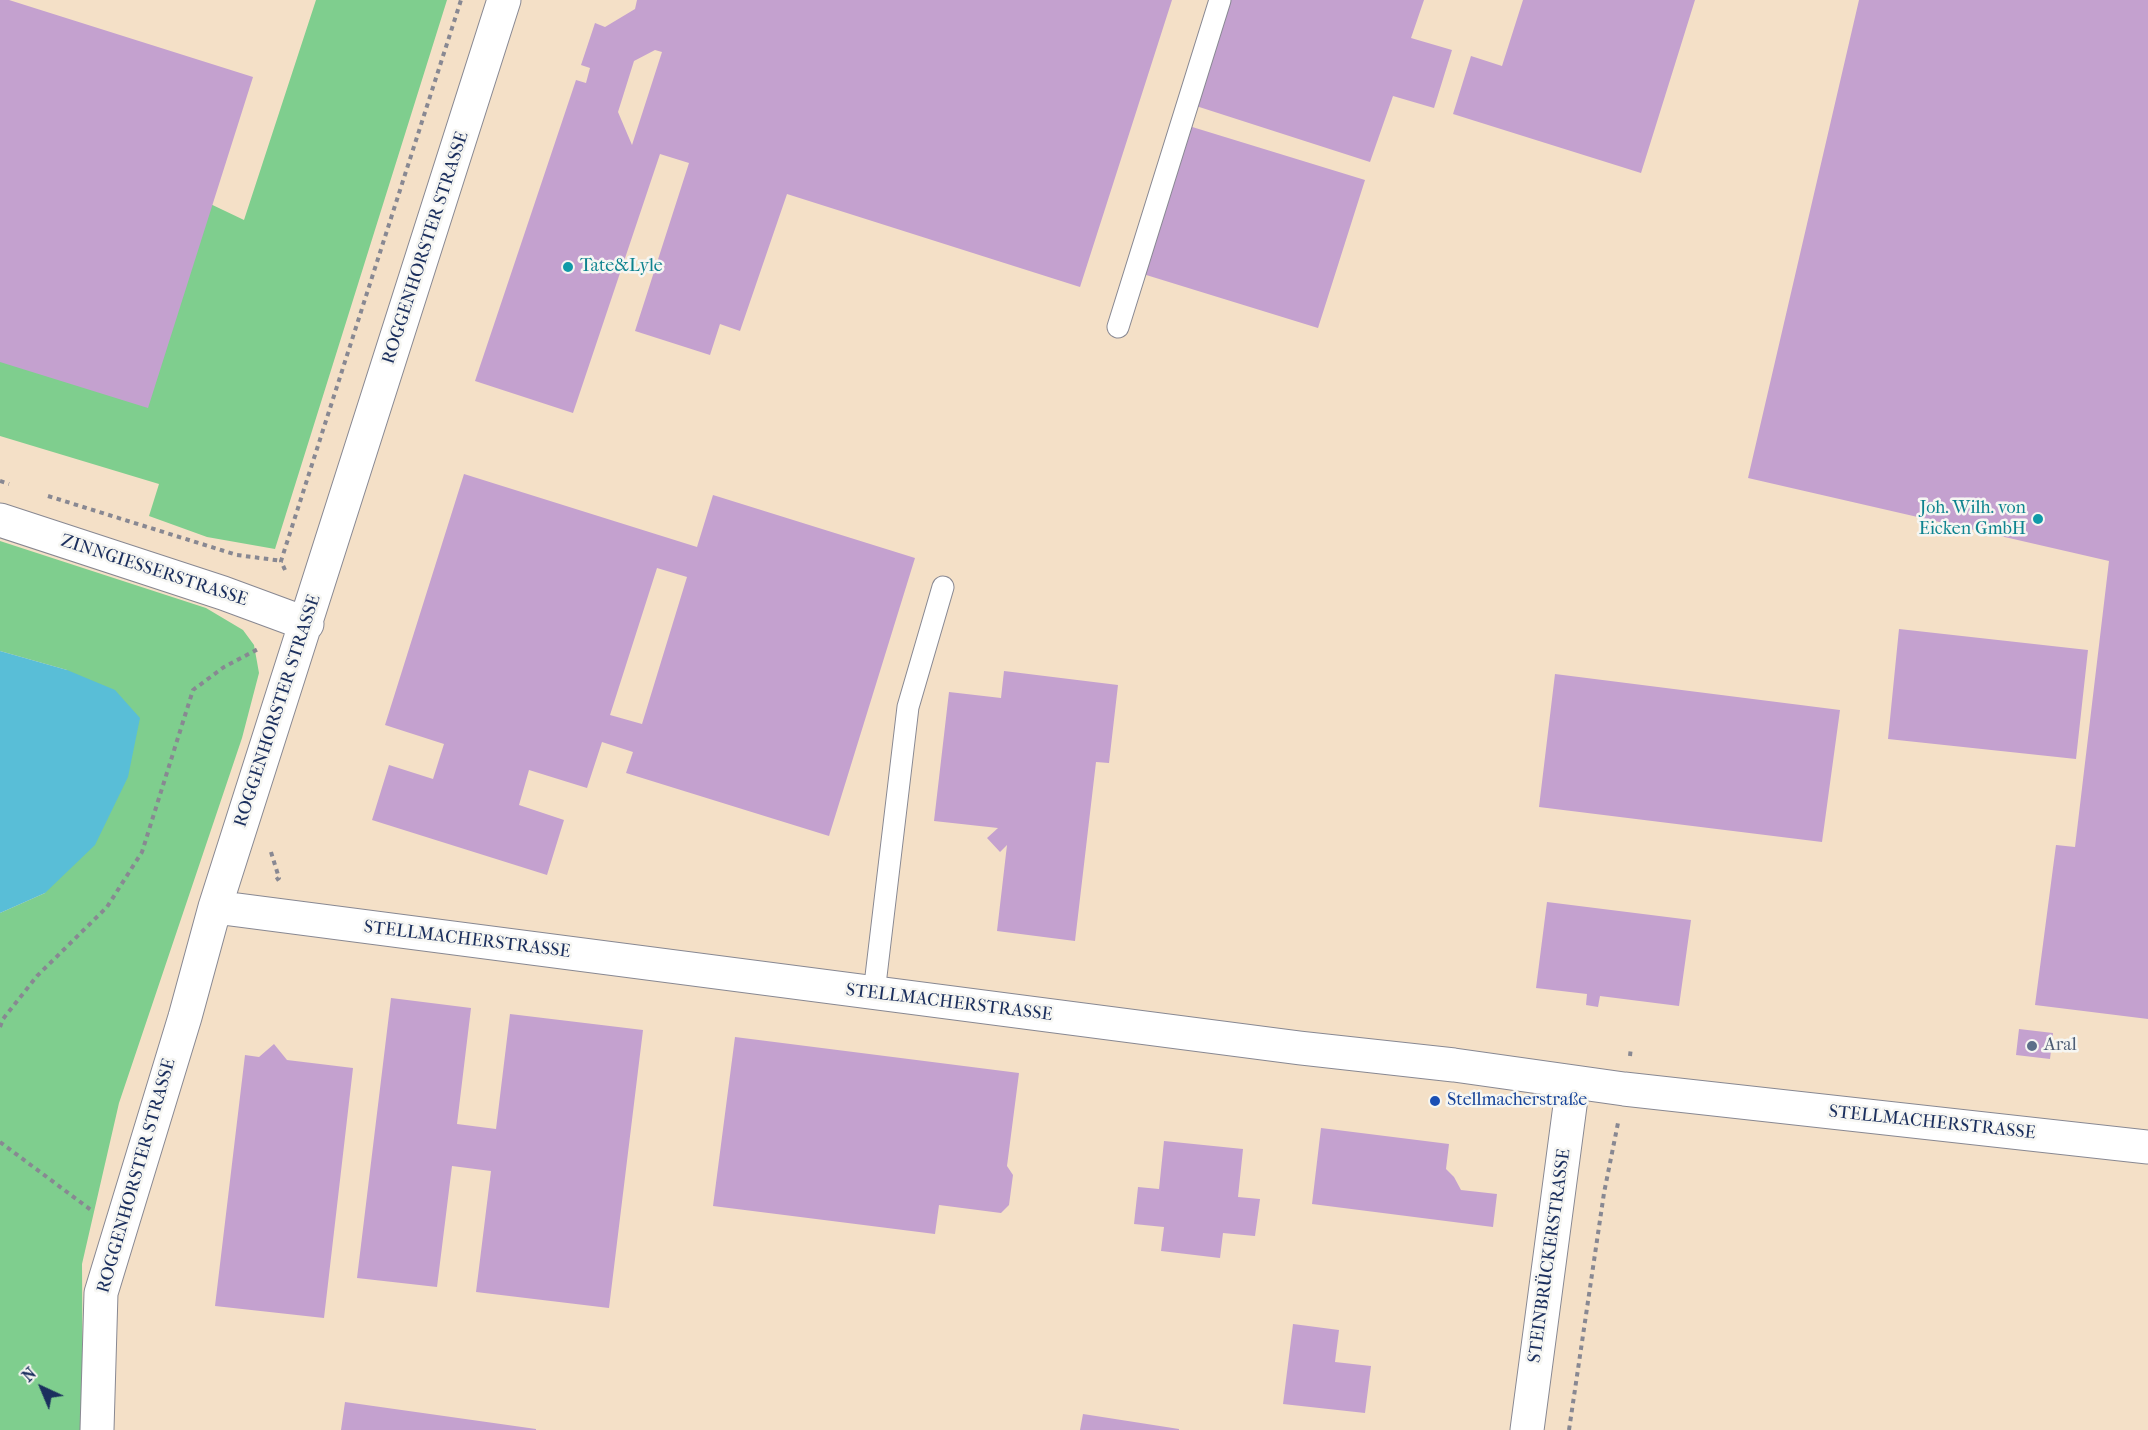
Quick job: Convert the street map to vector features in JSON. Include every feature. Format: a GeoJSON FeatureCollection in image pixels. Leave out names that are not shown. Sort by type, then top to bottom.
{"type":"FeatureCollection","features":[{"type":"Feature","properties":{"kind":"street","name":"ROGGENHORSTER STRASSE"},"geometry":{"type":"LineString","coordinates":[[97,1430],[101,1293],[215,907],[504,0]]}},
{"type":"Feature","properties":{"kind":"street","name":"ZINNGIESSERSTRASSE"},"geometry":{"type":"LineString","coordinates":[[0,520],[223,593],[307,624]]}},
{"type":"Feature","properties":{"kind":"street","name":"STELLMACHERSTRASSE"},"geometry":{"type":"LineString","coordinates":[[215,907],[1300,1048],[1454,1065],[1573,1083],[2148,1147]]}},
{"type":"Feature","properties":{"kind":"street","name":"STEINBRÜCKERSTRASSE"},"geometry":{"type":"LineString","coordinates":[[1527,1430],[1573,1083]]}},
{"type":"Feature","properties":{"kind":"lane"},"geometry":{"type":"LineString","coordinates":[[1118,327],[1220,0]]}},
{"type":"Feature","properties":{"kind":"lane"},"geometry":{"type":"LineString","coordinates":[[874,993],[908,707],[943,587]]}},
{"type":"Feature","properties":{"kind":"path"},"geometry":{"type":"LineString","coordinates":[[286,571],[281,561],[461,0]]}},
{"type":"Feature","properties":{"kind":"path"},"geometry":{"type":"LineString","coordinates":[[0,481],[11,485]]}},
{"type":"Feature","properties":{"kind":"path"},"geometry":{"type":"LineString","coordinates":[[45,495],[237,555],[281,561],[321,577]]}},
{"type":"Feature","properties":{"kind":"path"},"geometry":{"type":"LineString","coordinates":[[0,1027],[3,1019],[38,976],[106,907],[142,852],[194,690],[224,667],[307,624]]}},
{"type":"Feature","properties":{"kind":"path"},"geometry":{"type":"LineString","coordinates":[[1569,1430],[1604,1192],[1631,1047]]}},
{"type":"Feature","properties":{"kind":"path"},"geometry":{"type":"LineString","coordinates":[[0,1142],[119,1232]]}},
{"type":"Feature","properties":{"kind":"green space"},"geometry":{"type":"Polygon","coordinates":[[[316,0],[447,0],[275,549],[207,537],[149,516],[159,484],[0,436],[0,135],[181,190],[244,220],[316,0]]]}},
{"type":"Feature","properties":{"kind":"green space"},"geometry":{"type":"Polygon","coordinates":[[[0,541],[206,608],[243,630],[254,645],[259,673],[242,738],[119,1103],[82,1264],[83,1430],[0,1430],[0,913],[45,893],[67,670],[0,651],[0,541]]]}},
{"type":"Feature","properties":{"kind":"water"},"geometry":{"type":"Polygon","coordinates":[[[0,651],[67,670],[115,690],[140,718],[128,777],[95,845],[45,893],[0,913],[0,651]]]}},
{"type":"Feature","properties":{"kind":"building"},"geometry":{"type":"Polygon","coordinates":[[[0,0],[9,0],[253,77],[148,408],[0,362],[0,0]]]}},
{"type":"Feature","properties":{"kind":"building"},"geometry":{"type":"Polygon","coordinates":[[[637,0],[1172,0],[1080,287],[787,194],[740,331],[720,324],[710,355],[635,331],[689,163],[660,154],[573,413],[475,381],[576,80],[586,83],[590,68],[581,65],[595,23],[605,27],[635,9],[637,0]],[[655,50],[634,61],[618,112],[632,145],[662,52],[655,50]]]}},
{"type":"Feature","properties":{"kind":"building"},"geometry":{"type":"Polygon","coordinates":[[[1228,0],[1424,0],[1411,38],[1452,50],[1434,108],[1393,96],[1370,162],[1193,105],[1228,0]]]}},
{"type":"Feature","properties":{"kind":"building"},"geometry":{"type":"Polygon","coordinates":[[[1523,0],[1695,0],[1641,173],[1453,114],[1471,56],[1502,66],[1523,0]]]}},
{"type":"Feature","properties":{"kind":"building","name":"Joh. Wilh. von Eicken GmbH"},"geometry":{"type":"Polygon","coordinates":[[[1859,0],[2148,0],[2148,1019],[2035,1005],[2056,845],[2075,847],[2109,561],[1748,478],[1859,0]]]}},
{"type":"Feature","properties":{"kind":"building"},"geometry":{"type":"Polygon","coordinates":[[[1189,126],[1365,180],[1318,328],[1143,274],[1189,126]]]}},
{"type":"Feature","properties":{"kind":"building"},"geometry":{"type":"Polygon","coordinates":[[[464,474],[697,547],[713,495],[915,558],[829,836],[626,773],[633,752],[602,742],[587,788],[529,770],[519,805],[564,820],[547,875],[372,820],[389,765],[433,779],[444,744],[385,725],[464,474]],[[657,568],[610,715],[642,724],[687,577],[657,568]]]}},
{"type":"Feature","properties":{"kind":"building"},"geometry":{"type":"Polygon","coordinates":[[[1899,629],[2088,650],[2076,759],[1888,739],[1899,629]]]}},
{"type":"Feature","properties":{"kind":"building"},"geometry":{"type":"Polygon","coordinates":[[[1004,671],[1118,685],[1109,763],[1096,762],[1075,941],[997,931],[1007,845],[1000,852],[987,838],[998,828],[934,821],[949,692],[1001,698],[1004,671]]]}},
{"type":"Feature","properties":{"kind":"building"},"geometry":{"type":"Polygon","coordinates":[[[1555,674],[1840,710],[1822,842],[1539,807],[1555,674]]]}},
{"type":"Feature","properties":{"kind":"building"},"geometry":{"type":"Polygon","coordinates":[[[1547,902],[1691,920],[1679,1006],[1600,996],[1598,1007],[1586,1005],[1587,994],[1536,988],[1547,902]]]}},
{"type":"Feature","properties":{"kind":"building"},"geometry":{"type":"Polygon","coordinates":[[[391,998],[471,1008],[457,1124],[496,1129],[510,1014],[643,1030],[609,1308],[476,1292],[491,1171],[452,1166],[437,1287],[357,1278],[391,998]]]}},
{"type":"Feature","properties":{"kind":"building"},"geometry":{"type":"Polygon","coordinates":[[[2019,1029],[2053,1033],[2050,1059],[2016,1055],[2019,1029]]]}},
{"type":"Feature","properties":{"kind":"building"},"geometry":{"type":"Polygon","coordinates":[[[735,1037],[1019,1073],[1007,1166],[1013,1175],[1009,1205],[1001,1213],[939,1205],[935,1234],[713,1206],[735,1037]]]}},
{"type":"Feature","properties":{"kind":"building"},"geometry":{"type":"Polygon","coordinates":[[[274,1044],[287,1060],[353,1068],[324,1318],[215,1306],[245,1055],[259,1057],[274,1044]]]}},
{"type":"Feature","properties":{"kind":"building"},"geometry":{"type":"Polygon","coordinates":[[[1321,1128],[1449,1144],[1446,1169],[1454,1177],[1461,1190],[1497,1194],[1493,1227],[1312,1204],[1321,1128]]]}},
{"type":"Feature","properties":{"kind":"building"},"geometry":{"type":"Polygon","coordinates":[[[1164,1141],[1243,1149],[1238,1197],[1260,1199],[1255,1236],[1223,1233],[1220,1258],[1161,1251],[1164,1227],[1134,1224],[1138,1187],[1159,1189],[1164,1141]]]}},
{"type":"Feature","properties":{"kind":"building"},"geometry":{"type":"Polygon","coordinates":[[[1293,1324],[1339,1330],[1335,1362],[1371,1366],[1365,1413],[1283,1404],[1293,1324]]]}},
{"type":"Feature","properties":{"kind":"building"},"geometry":{"type":"Polygon","coordinates":[[[345,1402],[536,1429],[536,1430],[341,1430],[345,1402]]]}},
{"type":"Feature","properties":{"kind":"building"},"geometry":{"type":"Polygon","coordinates":[[[1083,1414],[1179,1429],[1179,1430],[1080,1430],[1083,1414]]]}},
{"type":"Feature","properties":{"kind":"place","name":"Tate&Lyle"},"geometry":{"type":"Point","coordinates":[568,267]}},
{"type":"Feature","properties":{"kind":"place","name":"Joh. Wilh. von Eicken GmbH"},"geometry":{"type":"Point","coordinates":[2038,519]}},
{"type":"Feature","properties":{"kind":"place","name":"Aral"},"geometry":{"type":"Point","coordinates":[2032,1046]}},
{"type":"Feature","properties":{"kind":"place","name":"Stellmacherstraße"},"geometry":{"type":"Point","coordinates":[1435,1101]}}]}
